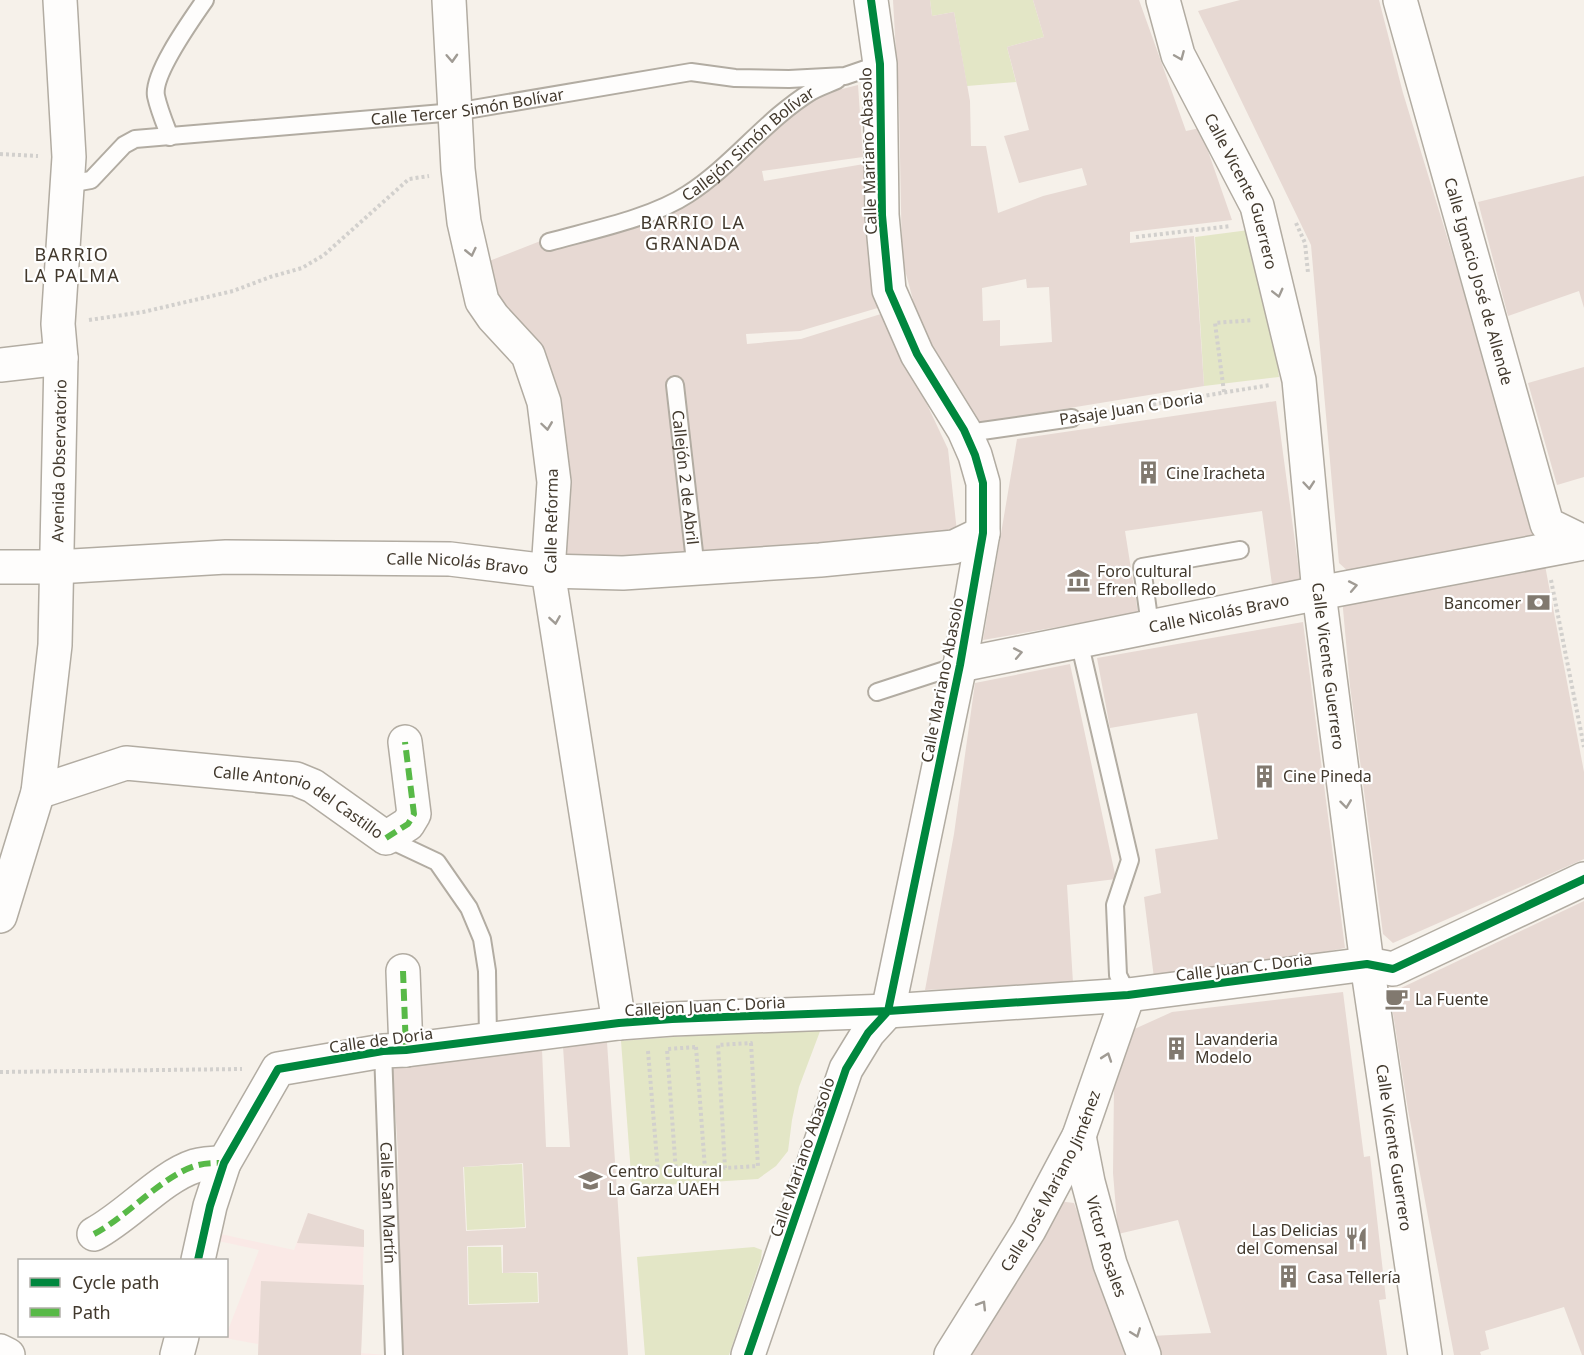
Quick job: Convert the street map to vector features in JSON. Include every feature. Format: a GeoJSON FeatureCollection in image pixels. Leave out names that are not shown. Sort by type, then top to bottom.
{"type":"FeatureCollection","features":[{"type":"Feature","properties":{"kind":"street","name":"Avenida Observatorio"},"geometry":{"type":"LineString","coordinates":[[0,916],[55,645],[61,358],[58,324],[68,171],[60,0]]}},
{"type":"Feature","properties":{"kind":"street","name":"Calle Reforma"},"geometry":{"type":"LineString","coordinates":[[449,0],[458,169],[464,222],[482,301],[493,317],[528,355],[544,402],[554,482],[548,572],[619,1023]]}},
{"type":"Feature","properties":{"kind":"street","name":"Calle Mariano Abasolo"},"geometry":{"type":"LineString","coordinates":[[748,1355],[846,1069],[868,1033],[888,1011],[960,665],[983,533],[983,483],[975,455],[964,430],[917,354],[889,290],[882,215],[880,64],[871,0]]}},
{"type":"Feature","properties":{"kind":"street","name":"Calle Vicente Guerrero"},"geometry":{"type":"LineString","coordinates":[[1163,0],[1178,55],[1257,206],[1299,380],[1319,593],[1367,964],[1425,1355]]}},
{"type":"Feature","properties":{"kind":"street","name":"Calle Ignacio José de Allende"},"geometry":{"type":"LineString","coordinates":[[1400,0],[1546,524],[1584,542]]}},
{"type":"Feature","properties":{"kind":"street"},"geometry":{"type":"LineString","coordinates":[[0,365],[61,358]]}},
{"type":"Feature","properties":{"kind":"street","name":"Calle Nicolás Bravo"},"geometry":{"type":"LineString","coordinates":[[0,567],[56,567],[226,557],[450,559],[548,572],[623,573],[696,570],[954,547],[983,533]]}},
{"type":"Feature","properties":{"kind":"street","name":"Calle Nicolás Bravo"},"geometry":{"type":"LineString","coordinates":[[960,665],[1584,542]]}},
{"type":"Feature","properties":{"kind":"street"},"geometry":{"type":"LineString","coordinates":[[386,838],[408,824],[414,814],[405,742]]}},
{"type":"Feature","properties":{"kind":"street","name":"Calle Antonio del Castillo"},"geometry":{"type":"LineString","coordinates":[[23,809],[126,763],[296,779],[313,786],[386,838]]}},
{"type":"Feature","properties":{"kind":"street","name":"Calle Juan C. Doria"},"geometry":{"type":"LineString","coordinates":[[888,1011],[1128,995],[1367,964],[1393,969],[1584,879]]}},
{"type":"Feature","properties":{"kind":"street"},"geometry":{"type":"LineString","coordinates":[[394,1050],[403,971]]}},
{"type":"Feature","properties":{"kind":"street","name":"Calle José Mariano Jiménez"},"geometry":{"type":"LineString","coordinates":[[951,1355],[1029,1230],[1079,1136],[1128,995]]}},
{"type":"Feature","properties":{"kind":"street","name":"Callejon Juan C. Doria"},"geometry":{"type":"LineString","coordinates":[[488,1039],[672,1019],[888,1011]]}},
{"type":"Feature","properties":{"kind":"street","name":"Calle de Doria"},"geometry":{"type":"LineString","coordinates":[[278,1069],[394,1050],[488,1039]]}},
{"type":"Feature","properties":{"kind":"street"},"geometry":{"type":"LineString","coordinates":[[198,1259],[210,1206],[224,1163],[278,1069]]}},
{"type":"Feature","properties":{"kind":"street","name":"Víctor Rosales"},"geometry":{"type":"LineString","coordinates":[[1079,1136],[1088,1182],[1110,1264],[1144,1355]]}},
{"type":"Feature","properties":{"kind":"street"},"geometry":{"type":"LineString","coordinates":[[94,1234],[109,1226],[173,1176],[197,1165],[224,1163]]}},
{"type":"Feature","properties":{"kind":"street"},"geometry":{"type":"LineString","coordinates":[[177,1355],[182,1337]]}},
{"type":"Feature","properties":{"kind":"street"},"geometry":{"type":"LineString","coordinates":[[0,1351],[8,1355]]}},
{"type":"Feature","properties":{"kind":"lane"},"geometry":{"type":"LineString","coordinates":[[170,137],[156,95],[157,85],[177,41],[205,0]]}},
{"type":"Feature","properties":{"kind":"lane"},"geometry":{"type":"LineString","coordinates":[[1406,0],[1550,521],[1584,537]]}},
{"type":"Feature","properties":{"kind":"lane","name":"Calle Tercer Simón Bolívar"},"geometry":{"type":"LineString","coordinates":[[68,171],[91,180],[124,145],[135,140],[455,112],[691,72],[735,78],[789,79],[846,76],[880,64]]}},
{"type":"Feature","properties":{"kind":"lane","name":"Callejón Simón Bolívar"},"geometry":{"type":"LineString","coordinates":[[549,242],[652,212],[687,195],[718,172],[771,123],[812,91],[846,76]]}},
{"type":"Feature","properties":{"kind":"lane","name":"Callejón 2 de Abril"},"geometry":{"type":"LineString","coordinates":[[675,385],[696,570]]}},
{"type":"Feature","properties":{"kind":"lane","name":"Pasaje Juan C Doria"},"geometry":{"type":"LineString","coordinates":[[964,430],[975,432],[1072,418]]}},
{"type":"Feature","properties":{"kind":"lane"},"geometry":{"type":"LineString","coordinates":[[1148,627],[1142,567],[1240,550]]}},
{"type":"Feature","properties":{"kind":"lane"},"geometry":{"type":"LineString","coordinates":[[1079,641],[1130,860],[1115,905],[1118,975],[1128,995]]}},
{"type":"Feature","properties":{"kind":"lane"},"geometry":{"type":"LineString","coordinates":[[877,692],[960,665]]}},
{"type":"Feature","properties":{"kind":"lane","name":"Calle Antonio del Castillo"},"geometry":{"type":"LineString","coordinates":[[386,838],[437,862],[469,908],[482,939],[487,971],[488,1039]]}},
{"type":"Feature","properties":{"kind":"lane","name":"Calle San Martín"},"geometry":{"type":"LineString","coordinates":[[394,1050],[394,1355]]}},
{"type":"Feature","properties":{"kind":"path"},"geometry":{"type":"LineString","coordinates":[[0,154],[68,171]]}},
{"type":"Feature","properties":{"kind":"path"},"geometry":{"type":"LineString","coordinates":[[58,324],[143,312],[233,291],[270,276],[302,268],[324,255],[341,241],[410,179],[458,169]]}},
{"type":"Feature","properties":{"kind":"path"},"geometry":{"type":"LineString","coordinates":[[1136,237],[1246,225],[1257,206]]}},
{"type":"Feature","properties":{"kind":"path"},"geometry":{"type":"LineString","coordinates":[[1296,223],[1305,243],[1308,278]]}},
{"type":"Feature","properties":{"kind":"path"},"geometry":{"type":"LineString","coordinates":[[1224,392],[1215,323],[1259,319]]}},
{"type":"Feature","properties":{"kind":"path"},"geometry":{"type":"LineString","coordinates":[[1550,574],[1584,747]]}},
{"type":"Feature","properties":{"kind":"path"},"geometry":{"type":"LineString","coordinates":[[751,1043],[758,1166],[725,1168],[718,1045],[751,1043]]}},
{"type":"Feature","properties":{"kind":"path"},"geometry":{"type":"LineString","coordinates":[[696,1047],[705,1169],[676,1172],[667,1049],[696,1047]]}},
{"type":"Feature","properties":{"kind":"path"},"geometry":{"type":"LineString","coordinates":[[648,1051],[658,1172]]}},
{"type":"Feature","properties":{"kind":"path"},"geometry":{"type":"LineString","coordinates":[[0,1071],[278,1069]]}},
{"type":"Feature","properties":{"kind":"shaded area"},"geometry":{"type":"Polygon","coordinates":[[[308,1213],[364,1230],[361,1353],[386,1355],[258,1355],[258,1344],[225,1338],[228,1337],[228,1330],[259,1250],[214,1240],[216,1233],[294,1250],[308,1213]]]}},
{"type":"Feature","properties":{"kind":"green space"},"geometry":{"type":"Polygon","coordinates":[[[930,0],[1033,0],[1044,37],[1007,47],[1016,82],[967,86],[954,12],[932,16],[930,0]]]}},
{"type":"Feature","properties":{"kind":"green space"},"geometry":{"type":"Polygon","coordinates":[[[1249,230],[1270,305],[1279,377],[1204,386],[1195,237],[1249,230]]]}},
{"type":"Feature","properties":{"kind":"green space"},"geometry":{"type":"Polygon","coordinates":[[[822,1026],[799,1087],[788,1151],[776,1166],[758,1179],[632,1187],[621,1041],[822,1026]]]}},
{"type":"Feature","properties":{"kind":"green space"},"geometry":{"type":"Polygon","coordinates":[[[522,1164],[525,1227],[467,1230],[464,1167],[522,1164]]]}},
{"type":"Feature","properties":{"kind":"green space"},"geometry":{"type":"Polygon","coordinates":[[[468,1247],[501,1247],[502,1273],[537,1273],[538,1302],[469,1304],[468,1247]]]}},
{"type":"Feature","properties":{"kind":"green space"},"geometry":{"type":"Polygon","coordinates":[[[754,1247],[762,1250],[761,1259],[729,1355],[645,1355],[637,1257],[754,1247]]]}},
{"type":"Feature","properties":{"kind":"building"},"geometry":{"type":"Polygon","coordinates":[[[893,0],[930,0],[932,16],[954,12],[970,101],[971,146],[986,146],[998,213],[1043,196],[1087,185],[1082,168],[1019,183],[1004,136],[1029,130],[1007,47],[1044,37],[1033,0],[1139,0],[1186,131],[1200,128],[1232,220],[1130,232],[1130,243],[1194,236],[1204,386],[971,424],[920,326],[902,259],[899,105],[893,0]],[[1026,279],[982,288],[983,321],[1000,320],[1000,346],[1052,342],[1049,287],[1027,288],[1026,279]]]}},
{"type":"Feature","properties":{"kind":"building"},"geometry":{"type":"Polygon","coordinates":[[[1240,0],[1379,0],[1403,93],[1501,413],[1536,537],[1350,573],[1339,563],[1311,245],[1198,11],[1240,0]]]}},
{"type":"Feature","properties":{"kind":"building"},"geometry":{"type":"Polygon","coordinates":[[[858,85],[863,157],[762,171],[764,181],[864,164],[873,290],[881,307],[800,331],[746,334],[747,344],[801,339],[884,313],[948,449],[957,532],[700,564],[678,377],[669,379],[691,565],[564,563],[532,356],[506,328],[479,265],[543,240],[654,216],[810,97],[858,85]]]}},
{"type":"Feature","properties":{"kind":"building"},"geometry":{"type":"Polygon","coordinates":[[[1584,176],[1584,308],[1579,291],[1508,316],[1478,202],[1584,176]]]}},
{"type":"Feature","properties":{"kind":"building"},"geometry":{"type":"Polygon","coordinates":[[[1584,367],[1584,477],[1557,485],[1528,383],[1584,367]]]}},
{"type":"Feature","properties":{"kind":"building","name":"Cine Iracheta"},"geometry":{"type":"Polygon","coordinates":[[[1276,401],[1300,579],[1272,585],[1262,511],[1125,531],[1138,613],[983,640],[1017,439],[1276,401]]]}},
{"type":"Feature","properties":{"kind":"building"},"geometry":{"type":"Polygon","coordinates":[[[1544,560],[1584,772],[1584,859],[1393,943],[1383,934],[1350,686],[1342,598],[1544,560]]]}},
{"type":"Feature","properties":{"kind":"building"},"geometry":{"type":"Polygon","coordinates":[[[1303,622],[1345,948],[1238,969],[1154,978],[1144,897],[1161,893],[1155,849],[1218,839],[1197,713],[1110,728],[1097,658],[1303,622]]]}},
{"type":"Feature","properties":{"kind":"building"},"geometry":{"type":"Polygon","coordinates":[[[1070,664],[1116,879],[1067,885],[1073,983],[925,990],[954,834],[975,683],[1070,664]]]}},
{"type":"Feature","properties":{"kind":"building"},"geometry":{"type":"Polygon","coordinates":[[[1584,901],[1584,1355],[1582,1355],[1564,1307],[1485,1331],[1489,1349],[1480,1352],[1481,1355],[1454,1355],[1408,1110],[1392,1007],[1401,988],[1584,901]]]}},
{"type":"Feature","properties":{"kind":"building"},"geometry":{"type":"Polygon","coordinates":[[[1343,992],[1364,1157],[1370,1156],[1386,1299],[1379,1300],[1387,1355],[1158,1355],[1151,1336],[1211,1333],[1178,1220],[1118,1234],[1113,1173],[1114,1087],[1130,1031],[1172,1012],[1343,992]]]}},
{"type":"Feature","properties":{"kind":"building"},"geometry":{"type":"Polygon","coordinates":[[[607,1042],[628,1355],[401,1355],[398,1153],[392,1060],[607,1042]],[[563,1047],[542,1049],[546,1147],[570,1147],[563,1047]],[[523,1163],[463,1167],[466,1231],[526,1228],[523,1163]],[[503,1245],[467,1246],[468,1305],[539,1303],[538,1272],[503,1273],[503,1245]]]}},
{"type":"Feature","properties":{"kind":"building"},"geometry":{"type":"Polygon","coordinates":[[[1058,1201],[1074,1203],[1129,1355],[968,1355],[1058,1201]]]}},
{"type":"Feature","properties":{"kind":"building"},"geometry":{"type":"Polygon","coordinates":[[[308,1213],[364,1230],[364,1247],[297,1243],[308,1213]]]}},
{"type":"Feature","properties":{"kind":"building"},"geometry":{"type":"Polygon","coordinates":[[[261,1281],[364,1285],[361,1355],[258,1355],[261,1281]]]}},
{"type":"Feature","properties":{"kind":"marked path"},"geometry":{"type":"LineString","coordinates":[[386,838],[408,824],[414,814],[405,742]]}},
{"type":"Feature","properties":{"kind":"marked path"},"geometry":{"type":"LineString","coordinates":[[403,971],[406,1050]]}},
{"type":"Feature","properties":{"kind":"marked path"},"geometry":{"type":"LineString","coordinates":[[94,1234],[182,1171],[202,1164],[224,1163]]}},
{"type":"Feature","properties":{"kind":"cycle path"},"geometry":{"type":"LineString","coordinates":[[748,1355],[846,1069],[868,1033],[888,1011],[960,665],[983,533],[983,483],[975,455],[964,430],[917,354],[889,290],[882,215],[880,64],[871,0]]}},
{"type":"Feature","properties":{"kind":"cycle path"},"geometry":{"type":"LineString","coordinates":[[198,1259],[210,1206],[224,1163],[278,1069],[383,1051],[619,1023],[888,1011],[1128,995],[1367,964],[1393,969],[1584,879]]}},
{"type":"Feature","properties":{"kind":"place","name":"Cine Iracheta"},"geometry":{"type":"Point","coordinates":[1148,473]}},
{"type":"Feature","properties":{"kind":"place","name":"Foro cultural Efren Rebolledo"},"geometry":{"type":"Point","coordinates":[1079,580]}},
{"type":"Feature","properties":{"kind":"place","name":"Bancomer"},"geometry":{"type":"Point","coordinates":[1539,603]}},
{"type":"Feature","properties":{"kind":"place","name":"Cine Pineda"},"geometry":{"type":"Point","coordinates":[1265,776]}},
{"type":"Feature","properties":{"kind":"place","name":"La Fuente"},"geometry":{"type":"Point","coordinates":[1397,999]}},
{"type":"Feature","properties":{"kind":"place","name":"Lavanderia Modelo"},"geometry":{"type":"Point","coordinates":[1177,1048]}},
{"type":"Feature","properties":{"kind":"place","name":"Centro Cultural La Garza UAEH"},"geometry":{"type":"Point","coordinates":[590,1180]}},
{"type":"Feature","properties":{"kind":"place","name":"Las Delicias del Comensal"},"geometry":{"type":"Point","coordinates":[1356,1239]}},
{"type":"Feature","properties":{"kind":"place","name":"Casa Tellería"},"geometry":{"type":"Point","coordinates":[1289,1277]}},
{"type":"Feature","properties":{"kind":"district","name":"BARRIO LA GRANADA"},"geometry":{"type":"Point","coordinates":[693,232]}},
{"type":"Feature","properties":{"kind":"district","name":"BARRIO LA PALMA"},"geometry":{"type":"Point","coordinates":[72,264]}}]}
